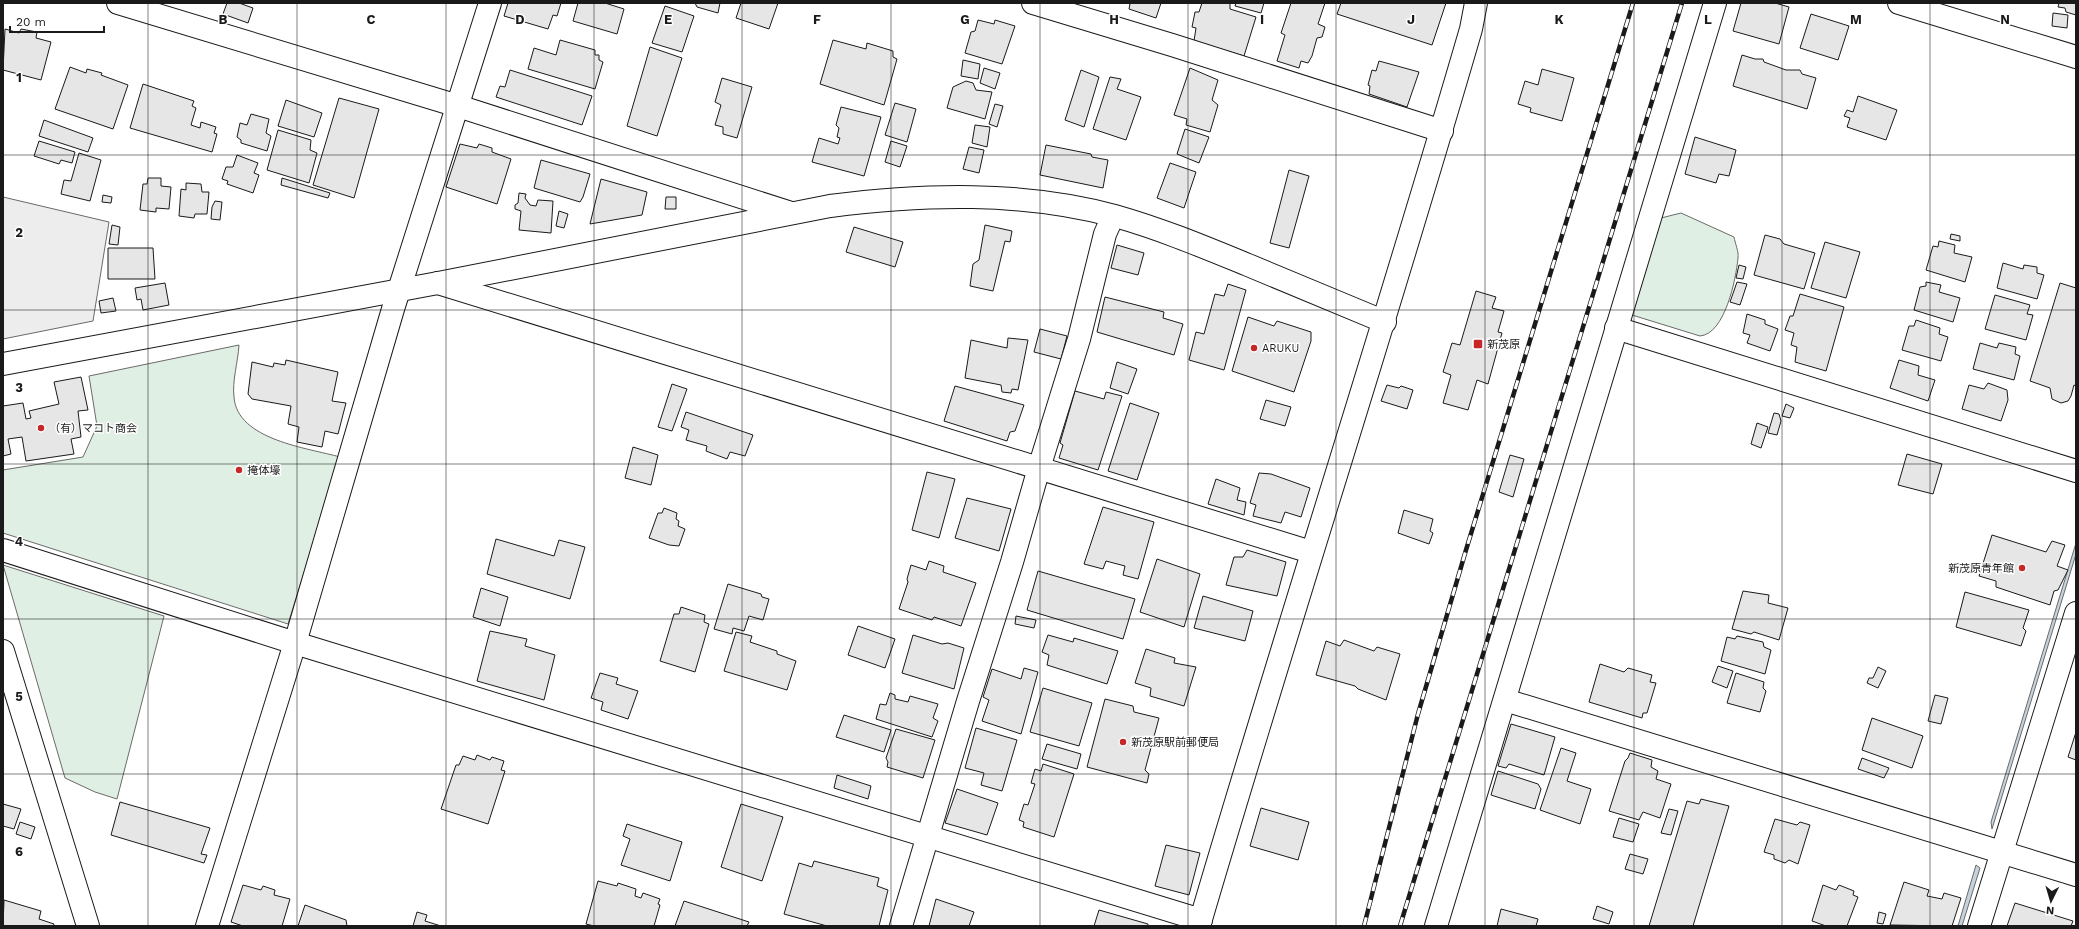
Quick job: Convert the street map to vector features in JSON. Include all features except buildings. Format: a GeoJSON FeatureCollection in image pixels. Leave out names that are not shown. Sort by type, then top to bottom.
{"type":"FeatureCollection","features":[{"type":"Feature","properties":{"kind":"street"},"geometry":{"type":"LineString","coordinates":[[118,3],[458,106],[791,214]]}},
{"type":"Feature","properties":{"kind":"street"},"geometry":{"type":"LineString","coordinates":[[207,926],[295,644],[399,290],[490,3]]}},
{"type":"Feature","properties":{"kind":"street"},"geometry":{"type":"LineString","coordinates":[[1033,3],[1172,45],[1442,131]]}},
{"type":"Feature","properties":{"kind":"street"},"geometry":{"type":"LineString","coordinates":[[3,550],[295,644],[928,836],[1200,923],[1311,552],[1385,322],[1442,131],[1471,29],[1476,3]]}},
{"type":"Feature","properties":{"kind":"street"},"geometry":{"type":"LineString","coordinates":[[1436,926],[1506,700],[1616,328],[1715,3]]}},
{"type":"Feature","properties":{"kind":"street"},"geometry":{"type":"LineString","coordinates":[[1899,3],[2076,57]]}},
{"type":"Feature","properties":{"kind":"street"},"geometry":{"type":"LineString","coordinates":[[3,364],[438,283],[830,206],[886,199],[941,196],[992,198],[1054,204],[1113,216],[1170,233],[1385,322]]}},
{"type":"Feature","properties":{"kind":"street"},"geometry":{"type":"LineString","coordinates":[[901,926],[1079,339],[1105,234],[1113,216]]}},
{"type":"Feature","properties":{"kind":"street"},"geometry":{"type":"LineString","coordinates":[[438,283],[1311,552]]}},
{"type":"Feature","properties":{"kind":"street"},"geometry":{"type":"LineString","coordinates":[[1616,328],[2076,471]]}},
{"type":"Feature","properties":{"kind":"street"},"geometry":{"type":"LineString","coordinates":[[1979,926],[2076,612]]}},
{"type":"Feature","properties":{"kind":"street"},"geometry":{"type":"LineString","coordinates":[[3,652],[88,926]]}},
{"type":"Feature","properties":{"kind":"street"},"geometry":{"type":"LineString","coordinates":[[1506,700],[2076,875]]}},
{"type":"Feature","properties":{"kind":"green space"},"geometry":{"type":"Polygon","coordinates":[[[1681,213],[1734,237],[1738,253],[1735,279],[1728,304],[1716,326],[1709,333],[1700,336],[1632,315],[1661,218],[1681,213]]]}},
{"type":"Feature","properties":{"kind":"green space"},"geometry":{"type":"Polygon","coordinates":[[[239,345],[234,397],[238,412],[247,423],[260,433],[276,440],[340,457],[288,624],[3,533],[3,470],[83,457],[97,426],[89,376],[239,345]]]}},
{"type":"Feature","properties":{"kind":"green space"},"geometry":{"type":"Polygon","coordinates":[[[3,565],[164,616],[117,799],[95,792],[65,778],[3,565]]]}},
{"type":"Feature","properties":{"kind":"shaded area"},"geometry":{"type":"Polygon","coordinates":[[[3,197],[109,222],[93,321],[3,339],[3,197]]]}},
{"type":"Feature","properties":{"kind":"shaded area"},"geometry":{"type":"Polygon","coordinates":[[[2076,543],[2076,554],[1992,829],[1991,822],[2076,543]]]}},
{"type":"Feature","properties":{"kind":"shaded area"},"geometry":{"type":"Polygon","coordinates":[[[1976,865],[1980,868],[1962,926],[1958,926],[1976,865]]]}},
{"type":"Feature","properties":{"kind":"railway"},"geometry":{"type":"LineString","coordinates":[[1364,926],[1418,714],[1466,550],[1633,3]]}},
{"type":"Feature","properties":{"kind":"railway"},"geometry":{"type":"LineString","coordinates":[[1400,926],[1682,3]]}},
{"type":"Feature","properties":{"kind":"place","name":"新茂原"},"geometry":{"type":"Point","coordinates":[1478,344]}},
{"type":"Feature","properties":{"kind":"place","name":"ARUKU"},"geometry":{"type":"Point","coordinates":[1254,348]}},
{"type":"Feature","properties":{"kind":"place","name":"（有）マコト商会"},"geometry":{"type":"Point","coordinates":[41,428]}},
{"type":"Feature","properties":{"kind":"place","name":"掩体壕"},"geometry":{"type":"Point","coordinates":[239,470]}},
{"type":"Feature","properties":{"kind":"place","name":"新茂原青年館"},"geometry":{"type":"Point","coordinates":[2022,568]}},
{"type":"Feature","properties":{"kind":"place","name":"新茂原駅前郵便局"},"geometry":{"type":"Point","coordinates":[1123,742]}}]}
